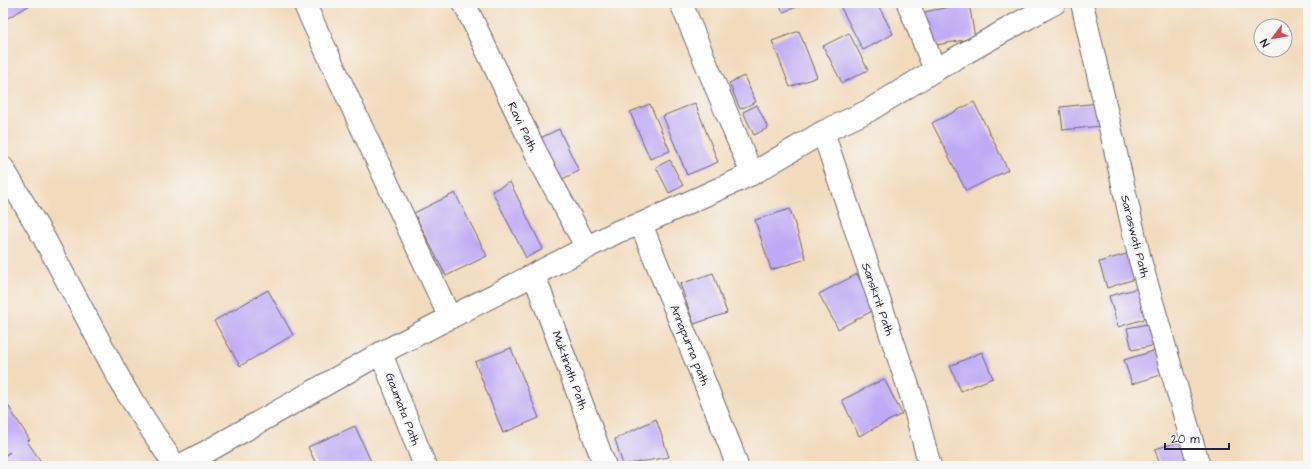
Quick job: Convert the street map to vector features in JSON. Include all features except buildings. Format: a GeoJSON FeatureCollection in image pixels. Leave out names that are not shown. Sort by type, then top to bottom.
{"type":"FeatureCollection","features":[{"type":"Feature","properties":{"kind":"street"},"geometry":{"type":"LineString","coordinates":[[304,3],[450,318]]}},
{"type":"Feature","properties":{"kind":"street","name":"Ravi Path."},"geometry":{"type":"LineString","coordinates":[[464,3],[540,163],[587,248]]}},
{"type":"Feature","properties":{"kind":"street"},"geometry":{"type":"LineString","coordinates":[[681,3],[752,174]]}},
{"type":"Feature","properties":{"kind":"street"},"geometry":{"type":"LineString","coordinates":[[908,3],[935,70]]}},
{"type":"Feature","properties":{"kind":"street"},"geometry":{"type":"LineString","coordinates":[[179,466],[381,353],[619,231],[641,224],[752,174],[822,132],[868,112],[935,70],[1056,3]]}},
{"type":"Feature","properties":{"kind":"street","name":"Saraswati Path"},"geometry":{"type":"LineString","coordinates":[[1082,3],[1140,260],[1199,466]]}},
{"type":"Feature","properties":{"kind":"street","name":"Sanskrit Path"},"geometry":{"type":"LineString","coordinates":[[822,132],[911,395],[930,466]]}},
{"type":"Feature","properties":{"kind":"street"},"geometry":{"type":"LineString","coordinates":[[3,168],[44,238],[126,391],[174,466]]}},
{"type":"Feature","properties":{"kind":"street","name":"Annapurna path"},"geometry":{"type":"LineString","coordinates":[[641,224],[737,466]]}},
{"type":"Feature","properties":{"kind":"street","name":"Muktinath Path"},"geometry":{"type":"LineString","coordinates":[[534,275],[605,466]]}},
{"type":"Feature","properties":{"kind":"street","name":"Gaumata Path"},"geometry":{"type":"LineString","coordinates":[[381,353],[425,466]]}}]}
